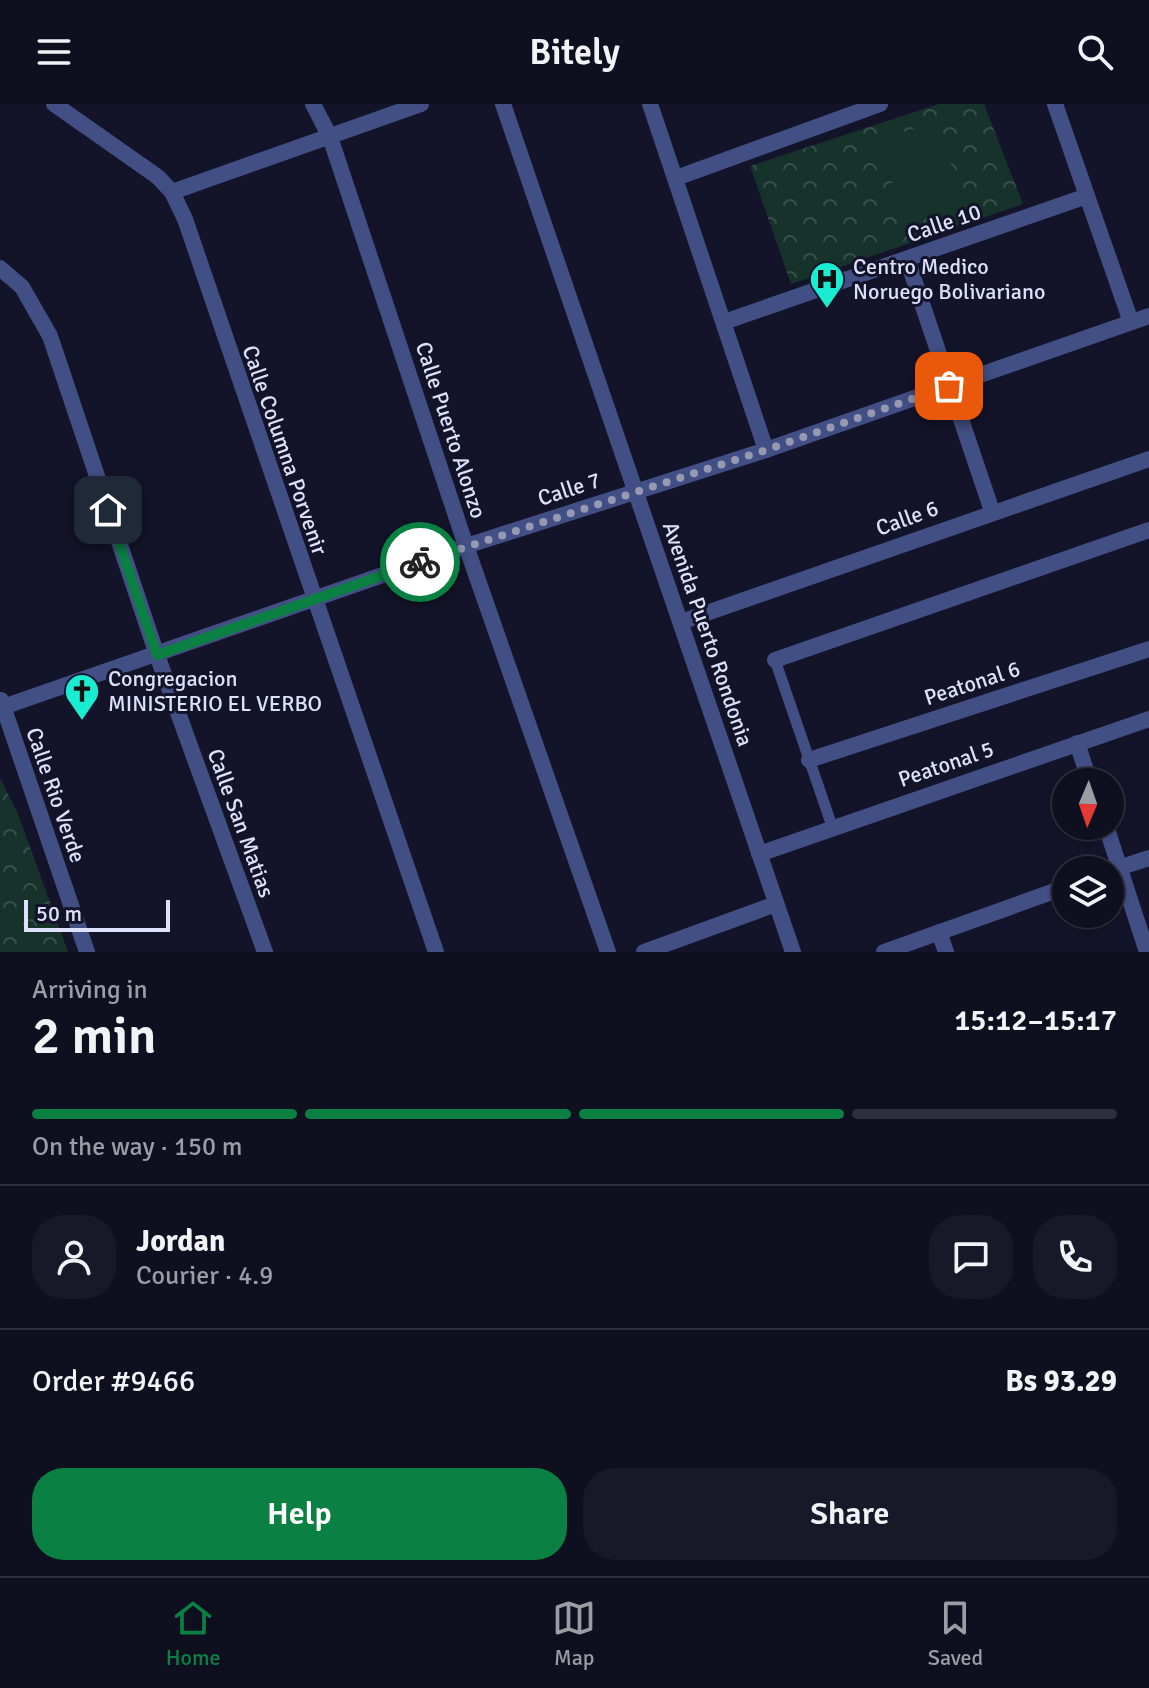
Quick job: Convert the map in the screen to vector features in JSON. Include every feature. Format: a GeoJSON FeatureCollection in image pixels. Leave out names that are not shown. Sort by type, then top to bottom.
{"type":"FeatureCollection","features":[{"type":"Feature","properties":{"kind":"street","name":"Calle Columna Porvenir"},"geometry":{"type":"LineString","coordinates":[[54,104],[158,177],[172,192],[185,219],[436,952]]}},
{"type":"Feature","properties":{"kind":"street","name":"Calle Puerto Alonzo"},"geometry":{"type":"LineString","coordinates":[[313,104],[330,137],[466,546],[608,952]]}},
{"type":"Feature","properties":{"kind":"street"},"geometry":{"type":"LineString","coordinates":[[172,192],[421,104]]}},
{"type":"Feature","properties":{"kind":"street","name":"Avenida Puerto Rondonia"},"geometry":{"type":"LineString","coordinates":[[503,104],[793,952]]}},
{"type":"Feature","properties":{"kind":"street"},"geometry":{"type":"LineString","coordinates":[[650,104],[766,450]]}},
{"type":"Feature","properties":{"kind":"street"},"geometry":{"type":"LineString","coordinates":[[676,178],[853,108],[880,104]]}},
{"type":"Feature","properties":{"kind":"street"},"geometry":{"type":"LineString","coordinates":[[1055,104],[1131,322]]}},
{"type":"Feature","properties":{"kind":"street","name":"Calle 10"},"geometry":{"type":"LineString","coordinates":[[724,322],[1087,196]]}},
{"type":"Feature","properties":{"kind":"street"},"geometry":{"type":"LineString","coordinates":[[907,259],[992,511]]}},
{"type":"Feature","properties":{"kind":"street","name":"Calle San Matias"},"geometry":{"type":"LineString","coordinates":[[0,268],[22,287],[50,336],[157,655],[265,952]]}},
{"type":"Feature","properties":{"kind":"street","name":"Calle 7"},"geometry":{"type":"LineString","coordinates":[[2,702],[157,655],[466,546],[766,450],[1149,316]]}},
{"type":"Feature","properties":{"kind":"street","name":"Calle 6"},"geometry":{"type":"LineString","coordinates":[[681,622],[992,511],[1149,459]]}},
{"type":"Feature","properties":{"kind":"street"},"geometry":{"type":"LineString","coordinates":[[775,660],[1149,530]]}},
{"type":"Feature","properties":{"kind":"street","name":"Peatonal 6"},"geometry":{"type":"LineString","coordinates":[[809,760],[1149,649]]}},
{"type":"Feature","properties":{"kind":"street","name":"Calle Rio Verde"},"geometry":{"type":"LineString","coordinates":[[2,702],[87,952]]}},
{"type":"Feature","properties":{"kind":"street","name":"Peatonal 5"},"geometry":{"type":"LineString","coordinates":[[759,854],[832,826],[1149,719]]}},
{"type":"Feature","properties":{"kind":"street"},"geometry":{"type":"LineString","coordinates":[[1077,743],[1085,768]]}},
{"type":"Feature","properties":{"kind":"street"},"geometry":{"type":"LineString","coordinates":[[1124,866],[1149,858]]}},
{"type":"Feature","properties":{"kind":"street"},"geometry":{"type":"LineString","coordinates":[[884,952],[1052,892]]}},
{"type":"Feature","properties":{"kind":"street"},"geometry":{"type":"LineString","coordinates":[[1124,892],[1147,952]]}},
{"type":"Feature","properties":{"kind":"street"},"geometry":{"type":"LineString","coordinates":[[644,952],[776,904]]}},
{"type":"Feature","properties":{"kind":"street"},"geometry":{"type":"LineString","coordinates":[[939,932],[946,952]]}},
{"type":"Feature","properties":{"kind":"lane"},"geometry":{"type":"LineString","coordinates":[[775,660],[832,826]]}},
{"type":"Feature","properties":{"kind":"green space"},"geometry":{"type":"Polygon","coordinates":[[[939,104],[984,104],[1023,204],[791,284],[750,166],[939,104]]]}},
{"type":"Feature","properties":{"kind":"green space"},"geometry":{"type":"Polygon","coordinates":[[[936,121],[965,204],[906,224],[877,141],[936,121]]]}},
{"type":"Feature","properties":{"kind":"green space"},"geometry":{"type":"Polygon","coordinates":[[[0,778],[18,814],[68,952],[0,952],[0,778]]]}},
{"type":"Feature","properties":{"kind":"way so far"},"geometry":{"type":"LineString","coordinates":[[420,562],[766,450],[949,386]]}},
{"type":"Feature","properties":{"kind":"place","name":"Centro Medico Noruego Bolivariano"},"geometry":{"type":"Point","coordinates":[827,310]}},
{"type":"Feature","properties":{"kind":"place","name":"Congregacion MINISTERIO EL VERBO"},"geometry":{"type":"Point","coordinates":[82,722]}},
{"type":"Feature","properties":{"kind":"route"},"geometry":{"type":"LineString","coordinates":[[108,510],[157,655],[420,562]]}}]}
